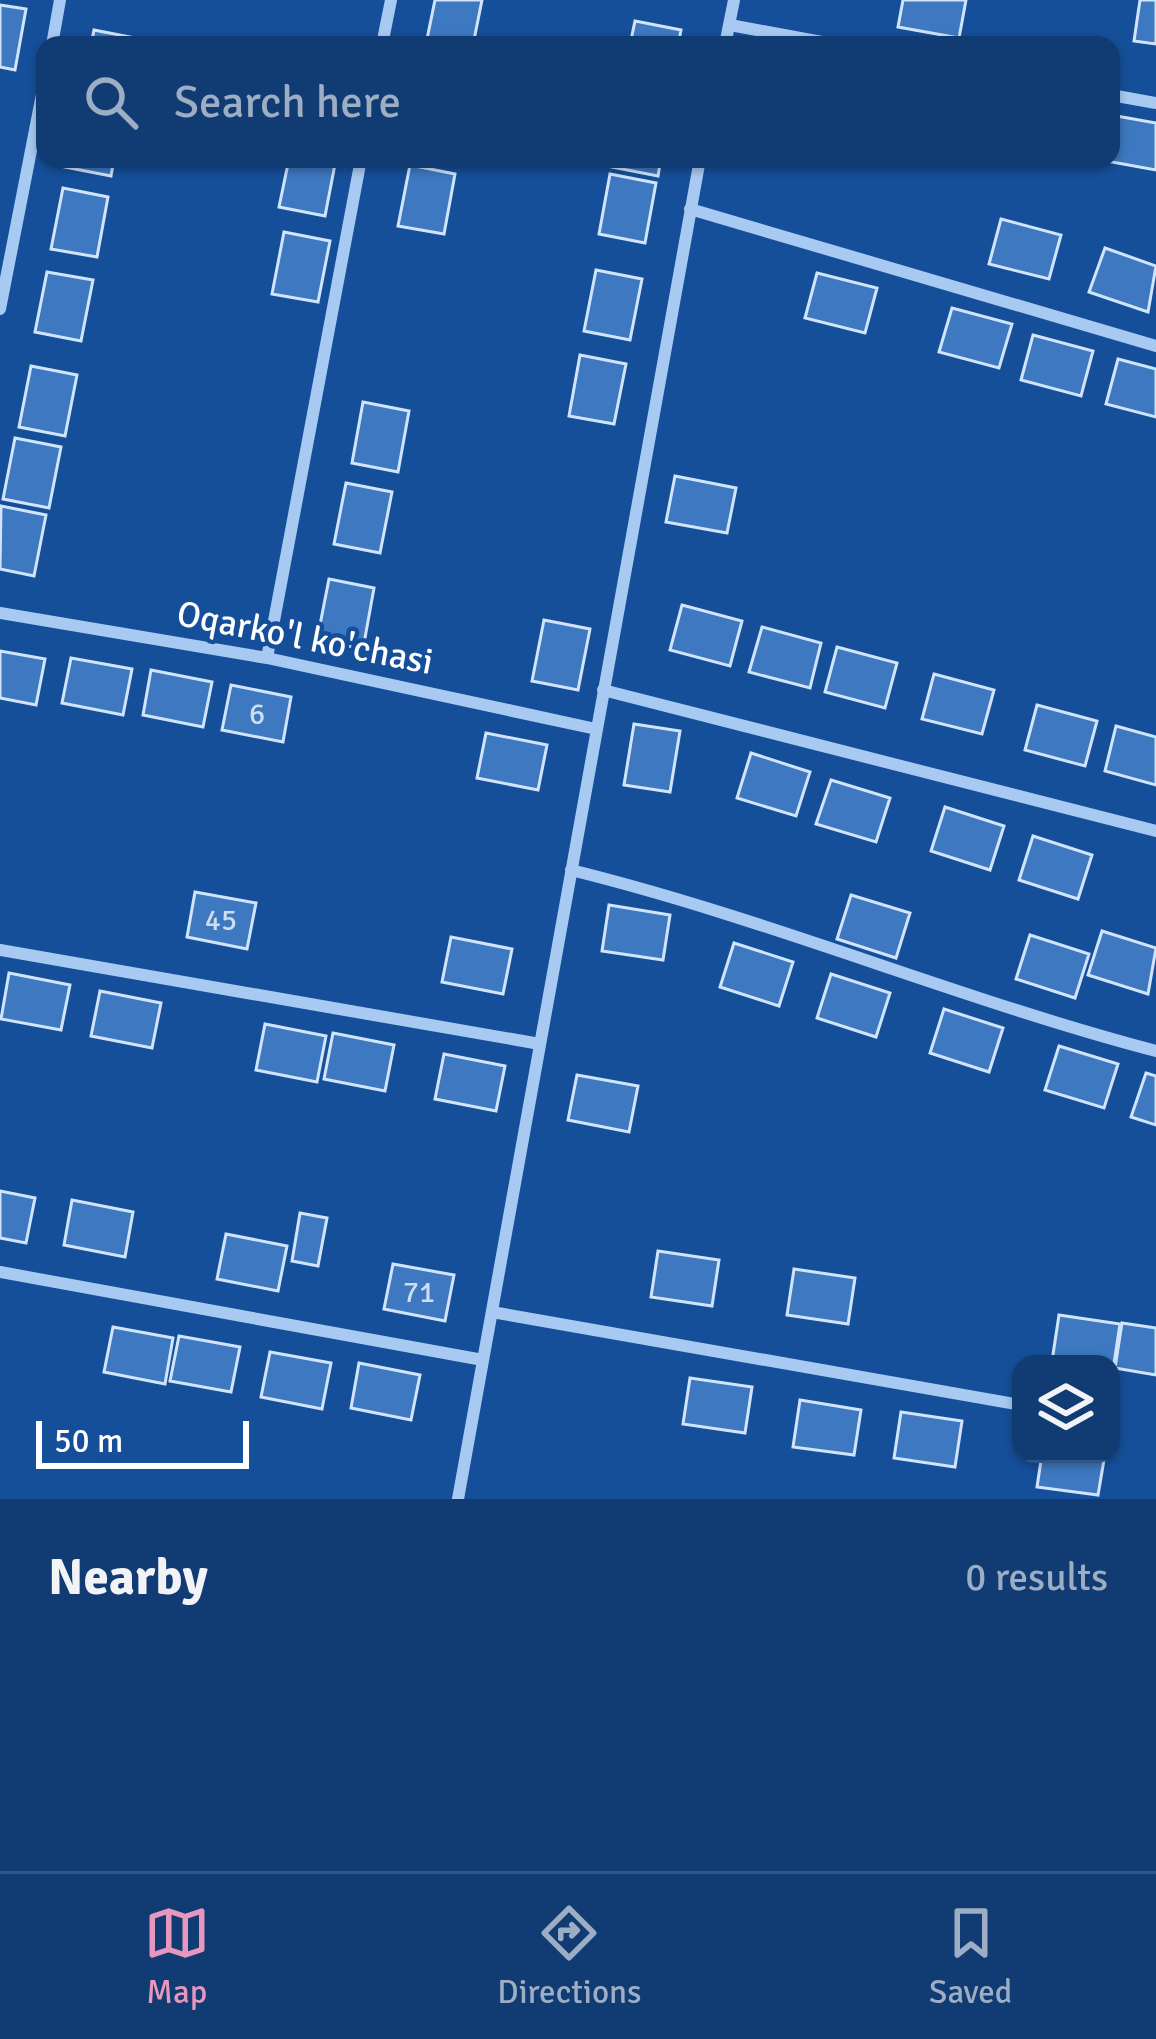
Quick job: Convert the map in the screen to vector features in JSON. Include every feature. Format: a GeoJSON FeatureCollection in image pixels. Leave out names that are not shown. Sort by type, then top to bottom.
{"type":"FeatureCollection","features":[{"type":"Feature","properties":{"kind":"street"},"geometry":{"type":"LineString","coordinates":[[54,36],[60,0]]}},
{"type":"Feature","properties":{"kind":"street"},"geometry":{"type":"LineString","coordinates":[[384,36],[391,0]]}},
{"type":"Feature","properties":{"kind":"street"},"geometry":{"type":"LineString","coordinates":[[727,36],[734,0]]}},
{"type":"Feature","properties":{"kind":"street"},"geometry":{"type":"LineString","coordinates":[[730,25],[789,36]]}},
{"type":"Feature","properties":{"kind":"street"},"geometry":{"type":"LineString","coordinates":[[1120,97],[1156,104]]}},
{"type":"Feature","properties":{"kind":"street"},"geometry":{"type":"LineString","coordinates":[[0,309],[36,125]]}},
{"type":"Feature","properties":{"kind":"street"},"geometry":{"type":"LineString","coordinates":[[267,658],[359,168]]}},
{"type":"Feature","properties":{"kind":"street"},"geometry":{"type":"LineString","coordinates":[[458,1499],[698,168]]}},
{"type":"Feature","properties":{"kind":"street"},"geometry":{"type":"LineString","coordinates":[[689,209],[1156,346]]}},
{"type":"Feature","properties":{"kind":"street","name":"Oqarko'l ko'chasi"},"geometry":{"type":"LineString","coordinates":[[0,613],[267,658],[596,728]]}},
{"type":"Feature","properties":{"kind":"street"},"geometry":{"type":"LineString","coordinates":[[603,691],[1156,831]]}},
{"type":"Feature","properties":{"kind":"street"},"geometry":{"type":"LineString","coordinates":[[571,870],[702,902],[1066,1027],[1156,1051]]}},
{"type":"Feature","properties":{"kind":"street"},"geometry":{"type":"LineString","coordinates":[[0,950],[539,1044]]}},
{"type":"Feature","properties":{"kind":"street"},"geometry":{"type":"LineString","coordinates":[[0,1272],[483,1360]]}},
{"type":"Feature","properties":{"kind":"street"},"geometry":{"type":"LineString","coordinates":[[492,1312],[1012,1403]]}},
{"type":"Feature","properties":{"kind":"building"},"geometry":{"type":"Polygon","coordinates":[[[435,0],[482,0],[475,36],[428,36],[435,0]]]}},
{"type":"Feature","properties":{"kind":"building"},"geometry":{"type":"Polygon","coordinates":[[[903,0],[966,0],[959,36],[898,27],[903,0]]]}},
{"type":"Feature","properties":{"kind":"building"},"geometry":{"type":"Polygon","coordinates":[[[1140,0],[1156,0],[1156,44],[1134,41],[1140,0]]]}},
{"type":"Feature","properties":{"kind":"building"},"geometry":{"type":"Polygon","coordinates":[[[0,5],[26,9],[15,70],[0,67],[0,5]]]}},
{"type":"Feature","properties":{"kind":"building"},"geometry":{"type":"Polygon","coordinates":[[[635,21],[681,30],[680,36],[632,36],[635,21]]]}},
{"type":"Feature","properties":{"kind":"building"},"geometry":{"type":"Polygon","coordinates":[[[94,30],[125,36],[93,36],[94,30]]]}},
{"type":"Feature","properties":{"kind":"building"},"geometry":{"type":"Polygon","coordinates":[[[1120,117],[1156,123],[1156,170],[1120,163],[1120,117]]]}},
{"type":"Feature","properties":{"kind":"building"},"geometry":{"type":"Polygon","coordinates":[[[70,168],[112,168],[111,176],[70,168]]]}},
{"type":"Feature","properties":{"kind":"building"},"geometry":{"type":"Polygon","coordinates":[[[287,168],[334,168],[325,216],[279,207],[287,168]]]}},
{"type":"Feature","properties":{"kind":"building"},"geometry":{"type":"Polygon","coordinates":[[[409,168],[455,174],[444,234],[398,226],[409,168]]]}},
{"type":"Feature","properties":{"kind":"building"},"geometry":{"type":"Polygon","coordinates":[[[617,168],[659,168],[658,176],[617,168]]]}},
{"type":"Feature","properties":{"kind":"building"},"geometry":{"type":"Polygon","coordinates":[[[610,174],[656,183],[645,243],[599,234],[610,174]]]}},
{"type":"Feature","properties":{"kind":"building"},"geometry":{"type":"Polygon","coordinates":[[[63,188],[108,197],[97,257],[51,249],[63,188]]]}},
{"type":"Feature","properties":{"kind":"building"},"geometry":{"type":"Polygon","coordinates":[[[1001,219],[1061,235],[1049,279],[989,264],[1001,219]]]}},
{"type":"Feature","properties":{"kind":"building"},"geometry":{"type":"Polygon","coordinates":[[[284,232],[330,241],[318,302],[272,294],[284,232]]]}},
{"type":"Feature","properties":{"kind":"building"},"geometry":{"type":"Polygon","coordinates":[[[1105,248],[1156,266],[1148,312],[1089,292],[1105,248]]]}},
{"type":"Feature","properties":{"kind":"building"},"geometry":{"type":"Polygon","coordinates":[[[596,270],[642,279],[630,340],[584,331],[596,270]]]}},
{"type":"Feature","properties":{"kind":"building"},"geometry":{"type":"Polygon","coordinates":[[[47,272],[93,280],[81,341],[35,332],[47,272]]]}},
{"type":"Feature","properties":{"kind":"building"},"geometry":{"type":"Polygon","coordinates":[[[817,273],[877,288],[865,333],[805,318],[817,273]]]}},
{"type":"Feature","properties":{"kind":"building"},"geometry":{"type":"Polygon","coordinates":[[[952,308],[1012,324],[999,368],[939,352],[952,308]]]}},
{"type":"Feature","properties":{"kind":"building"},"geometry":{"type":"Polygon","coordinates":[[[1033,335],[1093,351],[1081,396],[1021,380],[1033,335]]]}},
{"type":"Feature","properties":{"kind":"building"},"geometry":{"type":"Polygon","coordinates":[[[580,355],[626,364],[614,424],[569,416],[580,355]]]}},
{"type":"Feature","properties":{"kind":"building"},"geometry":{"type":"Polygon","coordinates":[[[1118,359],[1156,369],[1156,417],[1106,404],[1118,359]]]}},
{"type":"Feature","properties":{"kind":"building"},"geometry":{"type":"Polygon","coordinates":[[[31,366],[77,375],[65,436],[19,427],[31,366]]]}},
{"type":"Feature","properties":{"kind":"building"},"geometry":{"type":"Polygon","coordinates":[[[363,402],[409,411],[398,472],[352,463],[363,402]]]}},
{"type":"Feature","properties":{"kind":"building"},"geometry":{"type":"Polygon","coordinates":[[[15,438],[61,447],[49,508],[3,499],[15,438]]]}},
{"type":"Feature","properties":{"kind":"building"},"geometry":{"type":"Polygon","coordinates":[[[675,476],[736,488],[727,533],[666,522],[675,476]]]}},
{"type":"Feature","properties":{"kind":"building"},"geometry":{"type":"Polygon","coordinates":[[[346,483],[392,492],[380,553],[334,544],[346,483]]]}},
{"type":"Feature","properties":{"kind":"building"},"geometry":{"type":"Polygon","coordinates":[[[1,506],[46,515],[34,576],[0,569],[1,506]]]}},
{"type":"Feature","properties":{"kind":"building"},"geometry":{"type":"Polygon","coordinates":[[[329,579],[374,588],[363,649],[317,640],[329,579]]]}},
{"type":"Feature","properties":{"kind":"building"},"geometry":{"type":"Polygon","coordinates":[[[682,605],[742,621],[730,666],[670,650],[682,605]]]}},
{"type":"Feature","properties":{"kind":"building"},"geometry":{"type":"Polygon","coordinates":[[[544,620],[590,629],[578,690],[532,681],[544,620]]]}},
{"type":"Feature","properties":{"kind":"building"},"geometry":{"type":"Polygon","coordinates":[[[762,627],[821,643],[810,688],[749,672],[762,627]]]}},
{"type":"Feature","properties":{"kind":"building"},"geometry":{"type":"Polygon","coordinates":[[[837,647],[897,663],[885,708],[825,692],[837,647]]]}},
{"type":"Feature","properties":{"kind":"building"},"geometry":{"type":"Polygon","coordinates":[[[0,651],[45,659],[36,705],[0,698],[0,651]]]}},
{"type":"Feature","properties":{"kind":"building"},"geometry":{"type":"Polygon","coordinates":[[[71,658],[132,669],[123,715],[62,703],[71,658]]]}},
{"type":"Feature","properties":{"kind":"building"},"geometry":{"type":"Polygon","coordinates":[[[151,670],[212,682],[203,727],[143,715],[151,670]]]}},
{"type":"Feature","properties":{"kind":"building"},"geometry":{"type":"Polygon","coordinates":[[[934,674],[994,690],[982,734],[922,719],[934,674]]]}},
{"type":"Feature","properties":{"kind":"building"},"geometry":{"type":"Polygon","coordinates":[[[231,685],[291,697],[283,742],[222,730],[231,685]]]}},
{"type":"Feature","properties":{"kind":"building"},"geometry":{"type":"Polygon","coordinates":[[[1037,705],[1097,721],[1085,766],[1025,750],[1037,705]]]}},
{"type":"Feature","properties":{"kind":"building"},"geometry":{"type":"Polygon","coordinates":[[[634,724],[680,731],[670,792],[624,785],[634,724]]]}},
{"type":"Feature","properties":{"kind":"building"},"geometry":{"type":"Polygon","coordinates":[[[1116,726],[1156,737],[1156,785],[1105,771],[1116,726]]]}},
{"type":"Feature","properties":{"kind":"building"},"geometry":{"type":"Polygon","coordinates":[[[486,733],[547,745],[538,790],[477,778],[486,733]]]}},
{"type":"Feature","properties":{"kind":"building"},"geometry":{"type":"Polygon","coordinates":[[[751,753],[810,772],[796,816],[737,798],[751,753]]]}},
{"type":"Feature","properties":{"kind":"building"},"geometry":{"type":"Polygon","coordinates":[[[831,780],[890,798],[876,842],[816,824],[831,780]]]}},
{"type":"Feature","properties":{"kind":"building"},"geometry":{"type":"Polygon","coordinates":[[[945,807],[1004,826],[990,870],[931,851],[945,807]]]}},
{"type":"Feature","properties":{"kind":"building"},"geometry":{"type":"Polygon","coordinates":[[[1033,836],[1092,855],[1078,899],[1019,880],[1033,836]]]}},
{"type":"Feature","properties":{"kind":"building"},"geometry":{"type":"Polygon","coordinates":[[[195,892],[256,903],[247,949],[187,937],[195,892]]]}},
{"type":"Feature","properties":{"kind":"building"},"geometry":{"type":"Polygon","coordinates":[[[851,895],[910,913],[896,958],[837,939],[851,895]]]}},
{"type":"Feature","properties":{"kind":"building"},"geometry":{"type":"Polygon","coordinates":[[[609,905],[670,915],[663,960],[602,951],[609,905]]]}},
{"type":"Feature","properties":{"kind":"building"},"geometry":{"type":"Polygon","coordinates":[[[1102,931],[1156,948],[1148,994],[1088,975],[1102,931]]]}},
{"type":"Feature","properties":{"kind":"building"},"geometry":{"type":"Polygon","coordinates":[[[1030,935],[1089,954],[1075,998],[1016,979],[1030,935]]]}},
{"type":"Feature","properties":{"kind":"building"},"geometry":{"type":"Polygon","coordinates":[[[451,937],[512,949],[503,994],[442,982],[451,937]]]}},
{"type":"Feature","properties":{"kind":"building"},"geometry":{"type":"Polygon","coordinates":[[[734,943],[793,962],[779,1006],[720,987],[734,943]]]}},
{"type":"Feature","properties":{"kind":"building"},"geometry":{"type":"Polygon","coordinates":[[[9,973],[70,985],[61,1030],[1,1019],[9,973]]]}},
{"type":"Feature","properties":{"kind":"building"},"geometry":{"type":"Polygon","coordinates":[[[831,974],[890,993],[876,1037],[817,1018],[831,974]]]}},
{"type":"Feature","properties":{"kind":"building"},"geometry":{"type":"Polygon","coordinates":[[[100,991],[161,1003],[152,1048],[91,1036],[100,991]]]}},
{"type":"Feature","properties":{"kind":"building"},"geometry":{"type":"Polygon","coordinates":[[[944,1009],[1003,1028],[989,1072],[930,1053],[944,1009]]]}},
{"type":"Feature","properties":{"kind":"building"},"geometry":{"type":"Polygon","coordinates":[[[265,1024],[326,1036],[317,1082],[256,1070],[265,1024]]]}},
{"type":"Feature","properties":{"kind":"building"},"geometry":{"type":"Polygon","coordinates":[[[333,1033],[394,1045],[385,1091],[324,1079],[333,1033]]]}},
{"type":"Feature","properties":{"kind":"building"},"geometry":{"type":"Polygon","coordinates":[[[1059,1046],[1118,1064],[1104,1108],[1045,1090],[1059,1046]]]}},
{"type":"Feature","properties":{"kind":"building"},"geometry":{"type":"Polygon","coordinates":[[[444,1054],[505,1066],[496,1111],[435,1099],[444,1054]]]}},
{"type":"Feature","properties":{"kind":"building"},"geometry":{"type":"Polygon","coordinates":[[[1146,1073],[1156,1076],[1156,1125],[1131,1117],[1146,1073]]]}},
{"type":"Feature","properties":{"kind":"building"},"geometry":{"type":"Polygon","coordinates":[[[577,1075],[638,1086],[629,1132],[568,1120],[577,1075]]]}},
{"type":"Feature","properties":{"kind":"building"},"geometry":{"type":"Polygon","coordinates":[[[0,1191],[35,1198],[26,1243],[0,1238],[0,1191]]]}},
{"type":"Feature","properties":{"kind":"building"},"geometry":{"type":"Polygon","coordinates":[[[72,1200],[133,1212],[125,1257],[64,1245],[72,1200]]]}},
{"type":"Feature","properties":{"kind":"building"},"geometry":{"type":"Polygon","coordinates":[[[300,1213],[327,1218],[318,1266],[292,1261],[300,1213]]]}},
{"type":"Feature","properties":{"kind":"building"},"geometry":{"type":"Polygon","coordinates":[[[226,1234],[287,1246],[278,1291],[217,1279],[226,1234]]]}},
{"type":"Feature","properties":{"kind":"building"},"geometry":{"type":"Polygon","coordinates":[[[658,1251],[719,1260],[712,1306],[651,1297],[658,1251]]]}},
{"type":"Feature","properties":{"kind":"building"},"geometry":{"type":"Polygon","coordinates":[[[393,1264],[454,1275],[445,1321],[384,1309],[393,1264]]]}},
{"type":"Feature","properties":{"kind":"building"},"geometry":{"type":"Polygon","coordinates":[[[794,1269],[855,1278],[848,1324],[787,1315],[794,1269]]]}},
{"type":"Feature","properties":{"kind":"building"},"geometry":{"type":"Polygon","coordinates":[[[1059,1315],[1120,1324],[1115,1355],[1053,1355],[1059,1315]]]}},
{"type":"Feature","properties":{"kind":"building"},"geometry":{"type":"Polygon","coordinates":[[[1122,1323],[1156,1328],[1156,1375],[1120,1369],[1122,1323]]]}},
{"type":"Feature","properties":{"kind":"building"},"geometry":{"type":"Polygon","coordinates":[[[113,1327],[173,1338],[165,1384],[104,1372],[113,1327]]]}},
{"type":"Feature","properties":{"kind":"building"},"geometry":{"type":"Polygon","coordinates":[[[179,1336],[240,1347],[231,1392],[170,1381],[179,1336]]]}},
{"type":"Feature","properties":{"kind":"building"},"geometry":{"type":"Polygon","coordinates":[[[270,1352],[331,1363],[322,1409],[261,1397],[270,1352]]]}},
{"type":"Feature","properties":{"kind":"building"},"geometry":{"type":"Polygon","coordinates":[[[359,1363],[420,1375],[411,1420],[351,1408],[359,1363]]]}},
{"type":"Feature","properties":{"kind":"building"},"geometry":{"type":"Polygon","coordinates":[[[690,1378],[752,1387],[745,1433],[683,1424],[690,1378]]]}},
{"type":"Feature","properties":{"kind":"building"},"geometry":{"type":"Polygon","coordinates":[[[800,1400],[861,1410],[854,1455],[793,1447],[800,1400]]]}},
{"type":"Feature","properties":{"kind":"building"},"geometry":{"type":"Polygon","coordinates":[[[901,1412],[962,1421],[955,1467],[894,1458],[901,1412]]]}},
{"type":"Feature","properties":{"kind":"building"},"geometry":{"type":"Polygon","coordinates":[[[1041,1463],[1103,1463],[1098,1495],[1037,1487],[1041,1463]]]}}]}
